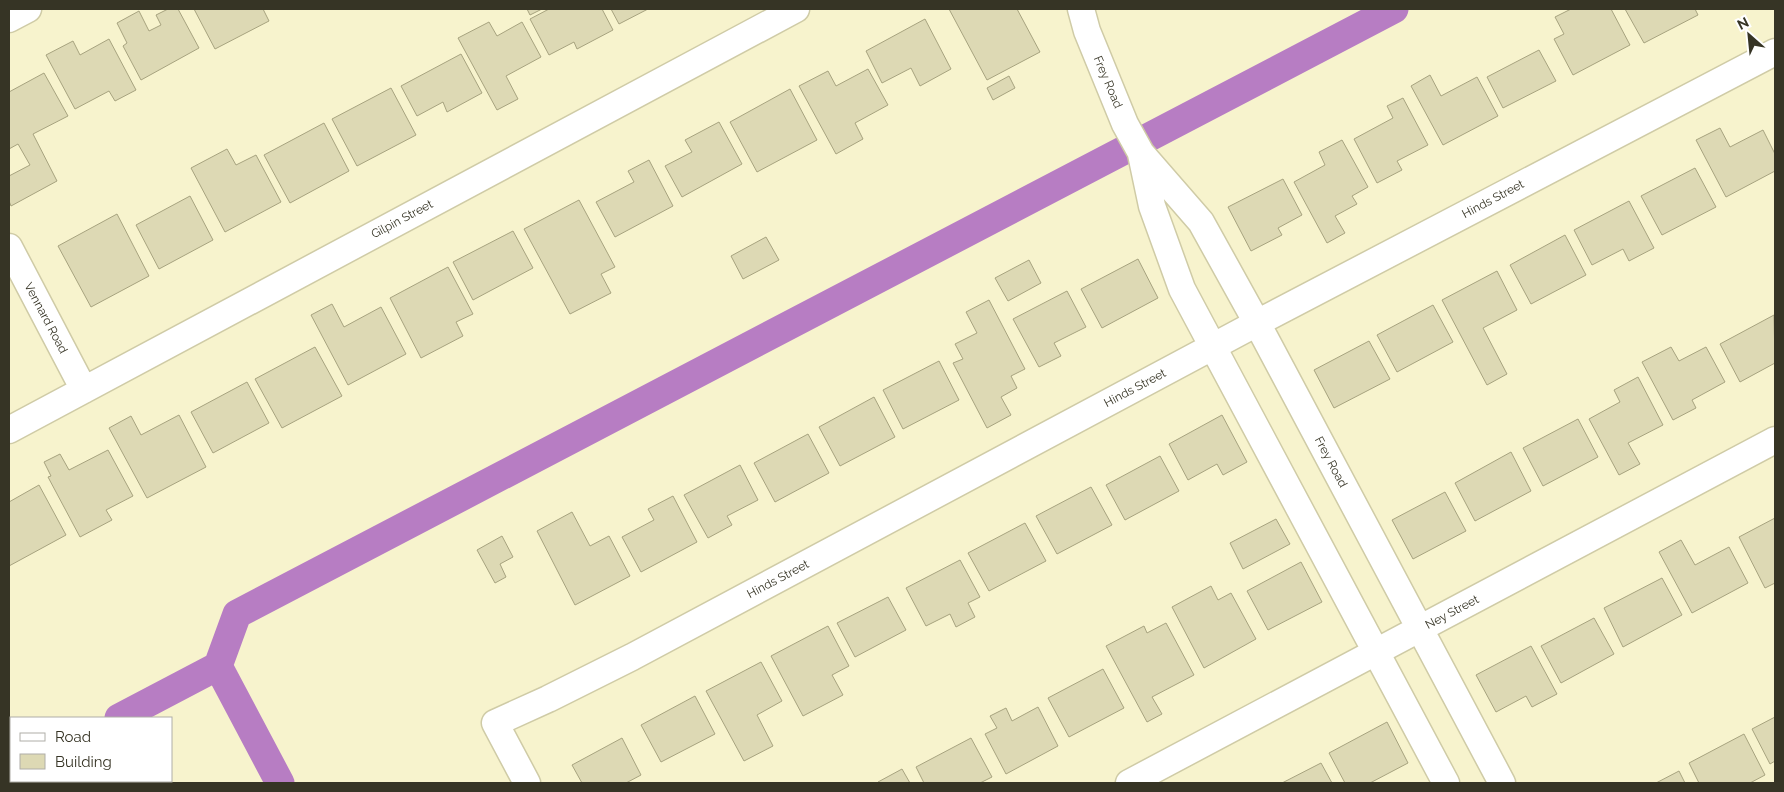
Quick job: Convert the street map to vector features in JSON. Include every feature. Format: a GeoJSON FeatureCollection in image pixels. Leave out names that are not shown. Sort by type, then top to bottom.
{"type":"FeatureCollection","features":[{"type":"Feature","properties":{"kind":"street"},"geometry":{"type":"LineString","coordinates":[[9,19],[28,9]]}},
{"type":"Feature","properties":{"kind":"street","name":"Gilpin Street"},"geometry":{"type":"LineString","coordinates":[[9,430],[796,9]]}},
{"type":"Feature","properties":{"kind":"street","name":"Frey Road"},"geometry":{"type":"LineString","coordinates":[[1081,9],[1086,31],[1125,124],[1141,153],[1202,222],[1502,783]]}},
{"type":"Feature","properties":{"kind":"street","name":"Hinds Street"},"geometry":{"type":"LineString","coordinates":[[527,783],[495,723],[632,657],[1212,346],[1775,52]]}},
{"type":"Feature","properties":{"kind":"street","name":"Frey Road"},"geometry":{"type":"LineString","coordinates":[[1141,153],[1152,206],[1182,289],[1446,783]]}},
{"type":"Feature","properties":{"kind":"street","name":"Vennard Road"},"geometry":{"type":"LineString","coordinates":[[9,247],[84,390]]}},
{"type":"Feature","properties":{"kind":"street","name":"Ney Street"},"geometry":{"type":"LineString","coordinates":[[1129,783],[1775,440]]}},
{"type":"Feature","properties":{"kind":"building"},"geometry":{"type":"Polygon","coordinates":[[[168,9],[178,9],[199,48],[141,80],[123,46],[127,43],[117,23],[139,11],[149,31],[161,25],[156,15],[168,9]]]}},
{"type":"Feature","properties":{"kind":"building"},"geometry":{"type":"Polygon","coordinates":[[[194,9],[263,9],[269,21],[215,49],[194,9]]]}},
{"type":"Feature","properties":{"kind":"building"},"geometry":{"type":"Polygon","coordinates":[[[527,9],[542,9],[530,15],[527,9]]]}},
{"type":"Feature","properties":{"kind":"building"},"geometry":{"type":"Polygon","coordinates":[[[549,9],[602,9],[613,30],[577,49],[574,42],[549,55],[530,19],[549,9]]]}},
{"type":"Feature","properties":{"kind":"building"},"geometry":{"type":"Polygon","coordinates":[[[611,9],[648,9],[619,24],[611,9]]]}},
{"type":"Feature","properties":{"kind":"building"},"geometry":{"type":"Polygon","coordinates":[[[949,9],[1017,9],[1040,52],[987,80],[949,9]]]}},
{"type":"Feature","properties":{"kind":"building"},"geometry":{"type":"Polygon","coordinates":[[[1571,9],[1611,9],[1630,45],[1573,75],[1554,39],[1564,34],[1555,17],[1571,9]]]}},
{"type":"Feature","properties":{"kind":"building"},"geometry":{"type":"Polygon","coordinates":[[[1625,9],[1695,9],[1698,15],[1644,43],[1625,9]]]}},
{"type":"Feature","properties":{"kind":"building"},"geometry":{"type":"Polygon","coordinates":[[[925,19],[951,69],[920,86],[911,68],[882,83],[866,51],[925,19]]]}},
{"type":"Feature","properties":{"kind":"building"},"geometry":{"type":"Polygon","coordinates":[[[489,22],[497,36],[522,22],[541,57],[506,76],[518,99],[497,110],[458,38],[489,22]]]}},
{"type":"Feature","properties":{"kind":"building"},"geometry":{"type":"Polygon","coordinates":[[[109,39],[136,90],[115,101],[109,91],[75,109],[46,55],[73,41],[80,55],[109,39]]]}},
{"type":"Feature","properties":{"kind":"building"},"geometry":{"type":"Polygon","coordinates":[[[1539,50],[1556,81],[1503,108],[1487,77],[1539,50]]]}},
{"type":"Feature","properties":{"kind":"building"},"geometry":{"type":"Polygon","coordinates":[[[461,54],[482,93],[447,112],[443,102],[417,116],[401,86],[461,54]]]}},
{"type":"Feature","properties":{"kind":"building"},"geometry":{"type":"Polygon","coordinates":[[[868,69],[888,105],[855,123],[863,139],[836,154],[799,86],[828,71],[836,86],[868,69]]]}},
{"type":"Feature","properties":{"kind":"building"},"geometry":{"type":"Polygon","coordinates":[[[44,73],[68,116],[33,134],[57,181],[11,206],[9,201],[9,176],[30,165],[18,144],[9,149],[9,92],[44,73]]]}},
{"type":"Feature","properties":{"kind":"building"},"geometry":{"type":"Polygon","coordinates":[[[1430,75],[1441,96],[1477,77],[1498,116],[1443,145],[1411,86],[1430,75]]]}},
{"type":"Feature","properties":{"kind":"building"},"geometry":{"type":"Polygon","coordinates":[[[1009,76],[1015,88],[993,100],[987,88],[1009,76]]]}},
{"type":"Feature","properties":{"kind":"building"},"geometry":{"type":"Polygon","coordinates":[[[391,88],[416,135],[357,166],[332,119],[391,88]]]}},
{"type":"Feature","properties":{"kind":"building"},"geometry":{"type":"Polygon","coordinates":[[[790,89],[817,140],[757,172],[730,122],[790,89]]]}},
{"type":"Feature","properties":{"kind":"building"},"geometry":{"type":"Polygon","coordinates":[[[1403,98],[1428,145],[1397,161],[1402,170],[1377,183],[1354,139],[1393,118],[1387,106],[1403,98]]]}},
{"type":"Feature","properties":{"kind":"building"},"geometry":{"type":"Polygon","coordinates":[[[719,122],[742,164],[682,197],[665,166],[692,152],[685,140],[719,122]]]}},
{"type":"Feature","properties":{"kind":"building"},"geometry":{"type":"Polygon","coordinates":[[[324,123],[349,171],[290,203],[264,155],[324,123]]]}},
{"type":"Feature","properties":{"kind":"building"},"geometry":{"type":"Polygon","coordinates":[[[1720,128],[1730,147],[1763,130],[1775,154],[1775,171],[1726,197],[1696,140],[1720,128]]]}},
{"type":"Feature","properties":{"kind":"building"},"geometry":{"type":"Polygon","coordinates":[[[1342,140],[1368,187],[1352,196],[1357,204],[1335,216],[1345,233],[1327,243],[1294,182],[1325,165],[1319,152],[1342,140]]]}},
{"type":"Feature","properties":{"kind":"building"},"geometry":{"type":"Polygon","coordinates":[[[227,149],[236,165],[256,155],[281,202],[225,232],[191,168],[227,149]]]}},
{"type":"Feature","properties":{"kind":"building"},"geometry":{"type":"Polygon","coordinates":[[[649,160],[673,206],[615,237],[596,202],[634,182],[628,171],[649,160]]]}},
{"type":"Feature","properties":{"kind":"building"},"geometry":{"type":"Polygon","coordinates":[[[1695,168],[1716,207],[1662,235],[1641,196],[1695,168]]]}},
{"type":"Feature","properties":{"kind":"building"},"geometry":{"type":"Polygon","coordinates":[[[1283,179],[1302,215],[1278,228],[1282,235],[1251,251],[1228,207],[1283,179]]]}},
{"type":"Feature","properties":{"kind":"building"},"geometry":{"type":"Polygon","coordinates":[[[190,196],[213,240],[159,269],[136,225],[190,196]]]}},
{"type":"Feature","properties":{"kind":"building"},"geometry":{"type":"Polygon","coordinates":[[[579,200],[615,267],[601,274],[611,293],[570,314],[524,229],[579,200]]]}},
{"type":"Feature","properties":{"kind":"building"},"geometry":{"type":"Polygon","coordinates":[[[1629,201],[1654,248],[1629,261],[1623,249],[1592,265],[1574,230],[1629,201]]]}},
{"type":"Feature","properties":{"kind":"building"},"geometry":{"type":"Polygon","coordinates":[[[117,214],[149,276],[91,307],[58,246],[117,214]]]}},
{"type":"Feature","properties":{"kind":"building"},"geometry":{"type":"Polygon","coordinates":[[[513,231],[533,268],[473,300],[453,262],[513,231]]]}},
{"type":"Feature","properties":{"kind":"building"},"geometry":{"type":"Polygon","coordinates":[[[1565,235],[1586,275],[1531,304],[1510,265],[1565,235]]]}},
{"type":"Feature","properties":{"kind":"building"},"geometry":{"type":"Polygon","coordinates":[[[766,237],[779,260],[743,279],[731,256],[766,237]]]}},
{"type":"Feature","properties":{"kind":"building"},"geometry":{"type":"Polygon","coordinates":[[[1138,259],[1158,298],[1102,328],[1081,289],[1138,259]]]}},
{"type":"Feature","properties":{"kind":"building"},"geometry":{"type":"Polygon","coordinates":[[[1029,260],[1041,283],[1008,301],[995,278],[1029,260]]]}},
{"type":"Feature","properties":{"kind":"building"},"geometry":{"type":"Polygon","coordinates":[[[448,267],[473,314],[456,322],[463,336],[421,358],[390,298],[448,267]]]}},
{"type":"Feature","properties":{"kind":"building"},"geometry":{"type":"Polygon","coordinates":[[[1497,271],[1517,310],[1483,328],[1507,374],[1487,385],[1442,300],[1497,271]]]}},
{"type":"Feature","properties":{"kind":"building"},"geometry":{"type":"Polygon","coordinates":[[[1067,291],[1086,327],[1054,343],[1061,356],[1039,367],[1013,319],[1067,291]]]}},
{"type":"Feature","properties":{"kind":"building"},"geometry":{"type":"Polygon","coordinates":[[[989,300],[1025,369],[1011,376],[1017,388],[1001,397],[1011,415],[987,428],[953,363],[963,359],[955,344],[977,333],[966,312],[989,300]]]}},
{"type":"Feature","properties":{"kind":"building"},"geometry":{"type":"Polygon","coordinates":[[[332,304],[344,327],[381,307],[406,354],[348,385],[311,315],[332,304]]]}},
{"type":"Feature","properties":{"kind":"building"},"geometry":{"type":"Polygon","coordinates":[[[1433,305],[1453,342],[1397,372],[1377,335],[1433,305]]]}},
{"type":"Feature","properties":{"kind":"building"},"geometry":{"type":"Polygon","coordinates":[[[1774,315],[1775,363],[1740,382],[1720,344],[1774,315]]]}},
{"type":"Feature","properties":{"kind":"building"},"geometry":{"type":"Polygon","coordinates":[[[1369,341],[1390,379],[1334,408],[1314,370],[1369,341]]]}},
{"type":"Feature","properties":{"kind":"building"},"geometry":{"type":"Polygon","coordinates":[[[315,347],[342,396],[282,428],[255,379],[315,347]]]}},
{"type":"Feature","properties":{"kind":"building"},"geometry":{"type":"Polygon","coordinates":[[[1671,347],[1679,361],[1706,347],[1725,382],[1692,400],[1696,408],[1673,420],[1642,362],[1671,347]]]}},
{"type":"Feature","properties":{"kind":"building"},"geometry":{"type":"Polygon","coordinates":[[[939,361],[959,400],[903,429],[883,390],[939,361]]]}},
{"type":"Feature","properties":{"kind":"building"},"geometry":{"type":"Polygon","coordinates":[[[1638,377],[1663,425],[1628,443],[1640,464],[1619,475],[1589,419],[1620,402],[1614,390],[1638,377]]]}},
{"type":"Feature","properties":{"kind":"building"},"geometry":{"type":"Polygon","coordinates":[[[247,382],[269,423],[213,453],[191,412],[247,382]]]}},
{"type":"Feature","properties":{"kind":"building"},"geometry":{"type":"Polygon","coordinates":[[[874,397],[895,437],[840,466],[819,427],[874,397]]]}},
{"type":"Feature","properties":{"kind":"building"},"geometry":{"type":"Polygon","coordinates":[[[179,415],[206,467],[147,498],[109,428],[131,416],[141,435],[179,415]]]}},
{"type":"Feature","properties":{"kind":"building"},"geometry":{"type":"Polygon","coordinates":[[[1222,415],[1247,462],[1223,475],[1217,464],[1188,480],[1169,444],[1222,415]]]}},
{"type":"Feature","properties":{"kind":"building"},"geometry":{"type":"Polygon","coordinates":[[[1578,419],[1598,457],[1543,486],[1523,448],[1578,419]]]}},
{"type":"Feature","properties":{"kind":"building"},"geometry":{"type":"Polygon","coordinates":[[[808,434],[829,473],[775,502],[754,463],[808,434]]]}},
{"type":"Feature","properties":{"kind":"building"},"geometry":{"type":"Polygon","coordinates":[[[108,450],[133,496],[106,510],[112,520],[80,537],[48,477],[51,476],[44,462],[60,454],[69,470],[108,450]]]}},
{"type":"Feature","properties":{"kind":"building"},"geometry":{"type":"Polygon","coordinates":[[[1511,452],[1531,491],[1475,521],[1455,483],[1511,452]]]}},
{"type":"Feature","properties":{"kind":"building"},"geometry":{"type":"Polygon","coordinates":[[[1160,456],[1179,491],[1125,520],[1106,485],[1160,456]]]}},
{"type":"Feature","properties":{"kind":"building"},"geometry":{"type":"Polygon","coordinates":[[[740,465],[758,500],[727,516],[732,525],[708,538],[684,495],[740,465]]]}},
{"type":"Feature","properties":{"kind":"building"},"geometry":{"type":"Polygon","coordinates":[[[39,485],[66,535],[9,566],[9,502],[39,485]]]}},
{"type":"Feature","properties":{"kind":"building"},"geometry":{"type":"Polygon","coordinates":[[[1091,487],[1112,525],[1057,554],[1036,516],[1091,487]]]}},
{"type":"Feature","properties":{"kind":"building"},"geometry":{"type":"Polygon","coordinates":[[[1445,492],[1466,531],[1413,559],[1392,520],[1445,492]]]}},
{"type":"Feature","properties":{"kind":"building"},"geometry":{"type":"Polygon","coordinates":[[[673,496],[697,542],[641,572],[622,537],[654,520],[648,509],[673,496]]]}},
{"type":"Feature","properties":{"kind":"building"},"geometry":{"type":"Polygon","coordinates":[[[572,512],[590,546],[609,536],[630,576],[575,605],[537,531],[572,512]]]}},
{"type":"Feature","properties":{"kind":"building"},"geometry":{"type":"Polygon","coordinates":[[[1775,518],[1775,583],[1765,588],[1739,537],[1775,518]]]}},
{"type":"Feature","properties":{"kind":"building"},"geometry":{"type":"Polygon","coordinates":[[[1276,519],[1290,544],[1243,569],[1230,543],[1276,519]]]}},
{"type":"Feature","properties":{"kind":"building"},"geometry":{"type":"Polygon","coordinates":[[[1025,523],[1046,561],[989,591],[968,553],[1025,523]]]}},
{"type":"Feature","properties":{"kind":"building"},"geometry":{"type":"Polygon","coordinates":[[[502,536],[513,557],[500,564],[506,577],[495,583],[477,550],[502,536]]]}},
{"type":"Feature","properties":{"kind":"building"},"geometry":{"type":"Polygon","coordinates":[[[1681,540],[1695,565],[1729,547],[1748,583],[1692,613],[1659,552],[1681,540]]]}},
{"type":"Feature","properties":{"kind":"building"},"geometry":{"type":"Polygon","coordinates":[[[960,560],[980,597],[968,603],[975,617],[956,627],[950,614],[926,626],[906,588],[960,560]]]}},
{"type":"Feature","properties":{"kind":"building"},"geometry":{"type":"Polygon","coordinates":[[[1301,562],[1322,602],[1268,630],[1247,591],[1301,562]]]}},
{"type":"Feature","properties":{"kind":"building"},"geometry":{"type":"Polygon","coordinates":[[[1662,578],[1682,615],[1623,647],[1604,608],[1662,578]]]}},
{"type":"Feature","properties":{"kind":"building"},"geometry":{"type":"Polygon","coordinates":[[[1211,586],[1218,600],[1231,593],[1256,639],[1204,668],[1172,607],[1211,586]]]}},
{"type":"Feature","properties":{"kind":"building"},"geometry":{"type":"Polygon","coordinates":[[[888,597],[906,630],[855,657],[837,623],[888,597]]]}},
{"type":"Feature","properties":{"kind":"building"},"geometry":{"type":"Polygon","coordinates":[[[1594,618],[1614,654],[1561,683],[1541,646],[1594,618]]]}},
{"type":"Feature","properties":{"kind":"building"},"geometry":{"type":"Polygon","coordinates":[[[1166,623],[1194,675],[1152,697],[1162,714],[1147,722],[1106,646],[1144,626],[1147,633],[1166,623]]]}},
{"type":"Feature","properties":{"kind":"building"},"geometry":{"type":"Polygon","coordinates":[[[828,626],[849,666],[832,675],[843,695],[803,716],[771,656],[828,626]]]}},
{"type":"Feature","properties":{"kind":"building"},"geometry":{"type":"Polygon","coordinates":[[[1531,646],[1557,694],[1532,707],[1526,696],[1496,712],[1476,675],[1531,646]]]}},
{"type":"Feature","properties":{"kind":"building"},"geometry":{"type":"Polygon","coordinates":[[[761,662],[782,701],[757,715],[773,746],[744,761],[706,691],[761,662]]]}},
{"type":"Feature","properties":{"kind":"building"},"geometry":{"type":"Polygon","coordinates":[[[1103,669],[1124,708],[1069,737],[1048,698],[1103,669]]]}},
{"type":"Feature","properties":{"kind":"building"},"geometry":{"type":"Polygon","coordinates":[[[695,696],[715,734],[661,762],[641,725],[695,696]]]}},
{"type":"Feature","properties":{"kind":"building"},"geometry":{"type":"Polygon","coordinates":[[[1038,707],[1058,746],[1006,774],[985,734],[997,728],[990,716],[1006,708],[1012,721],[1038,707]]]}},
{"type":"Feature","properties":{"kind":"building"},"geometry":{"type":"Polygon","coordinates":[[[1775,717],[1775,761],[1770,764],[1752,729],[1775,717]]]}},
{"type":"Feature","properties":{"kind":"building"},"geometry":{"type":"Polygon","coordinates":[[[1387,722],[1408,763],[1370,783],[1345,783],[1329,753],[1387,722]]]}},
{"type":"Feature","properties":{"kind":"building"},"geometry":{"type":"Polygon","coordinates":[[[1744,734],[1765,775],[1750,783],[1699,783],[1689,763],[1744,734]]]}},
{"type":"Feature","properties":{"kind":"building"},"geometry":{"type":"Polygon","coordinates":[[[622,738],[641,775],[626,783],[582,783],[572,765],[622,738]]]}},
{"type":"Feature","properties":{"kind":"building"},"geometry":{"type":"Polygon","coordinates":[[[971,738],[992,777],[980,783],[924,783],[916,767],[971,738]]]}},
{"type":"Feature","properties":{"kind":"building"},"geometry":{"type":"Polygon","coordinates":[[[1321,763],[1332,783],[1282,783],[1321,763]]]}},
{"type":"Feature","properties":{"kind":"building"},"geometry":{"type":"Polygon","coordinates":[[[902,769],[910,783],[878,783],[878,782],[902,769]]]}},
{"type":"Feature","properties":{"kind":"building"},"geometry":{"type":"Polygon","coordinates":[[[1679,771],[1685,783],[1656,783],[1679,771]]]}},
{"type":"Feature","properties":{"kind":"waterway"},"geometry":{"type":"LineString","coordinates":[[121,717],[218,666],[237,614],[1394,9]]}},
{"type":"Feature","properties":{"kind":"waterway"},"geometry":{"type":"LineString","coordinates":[[218,666],[280,783]]}}]}
